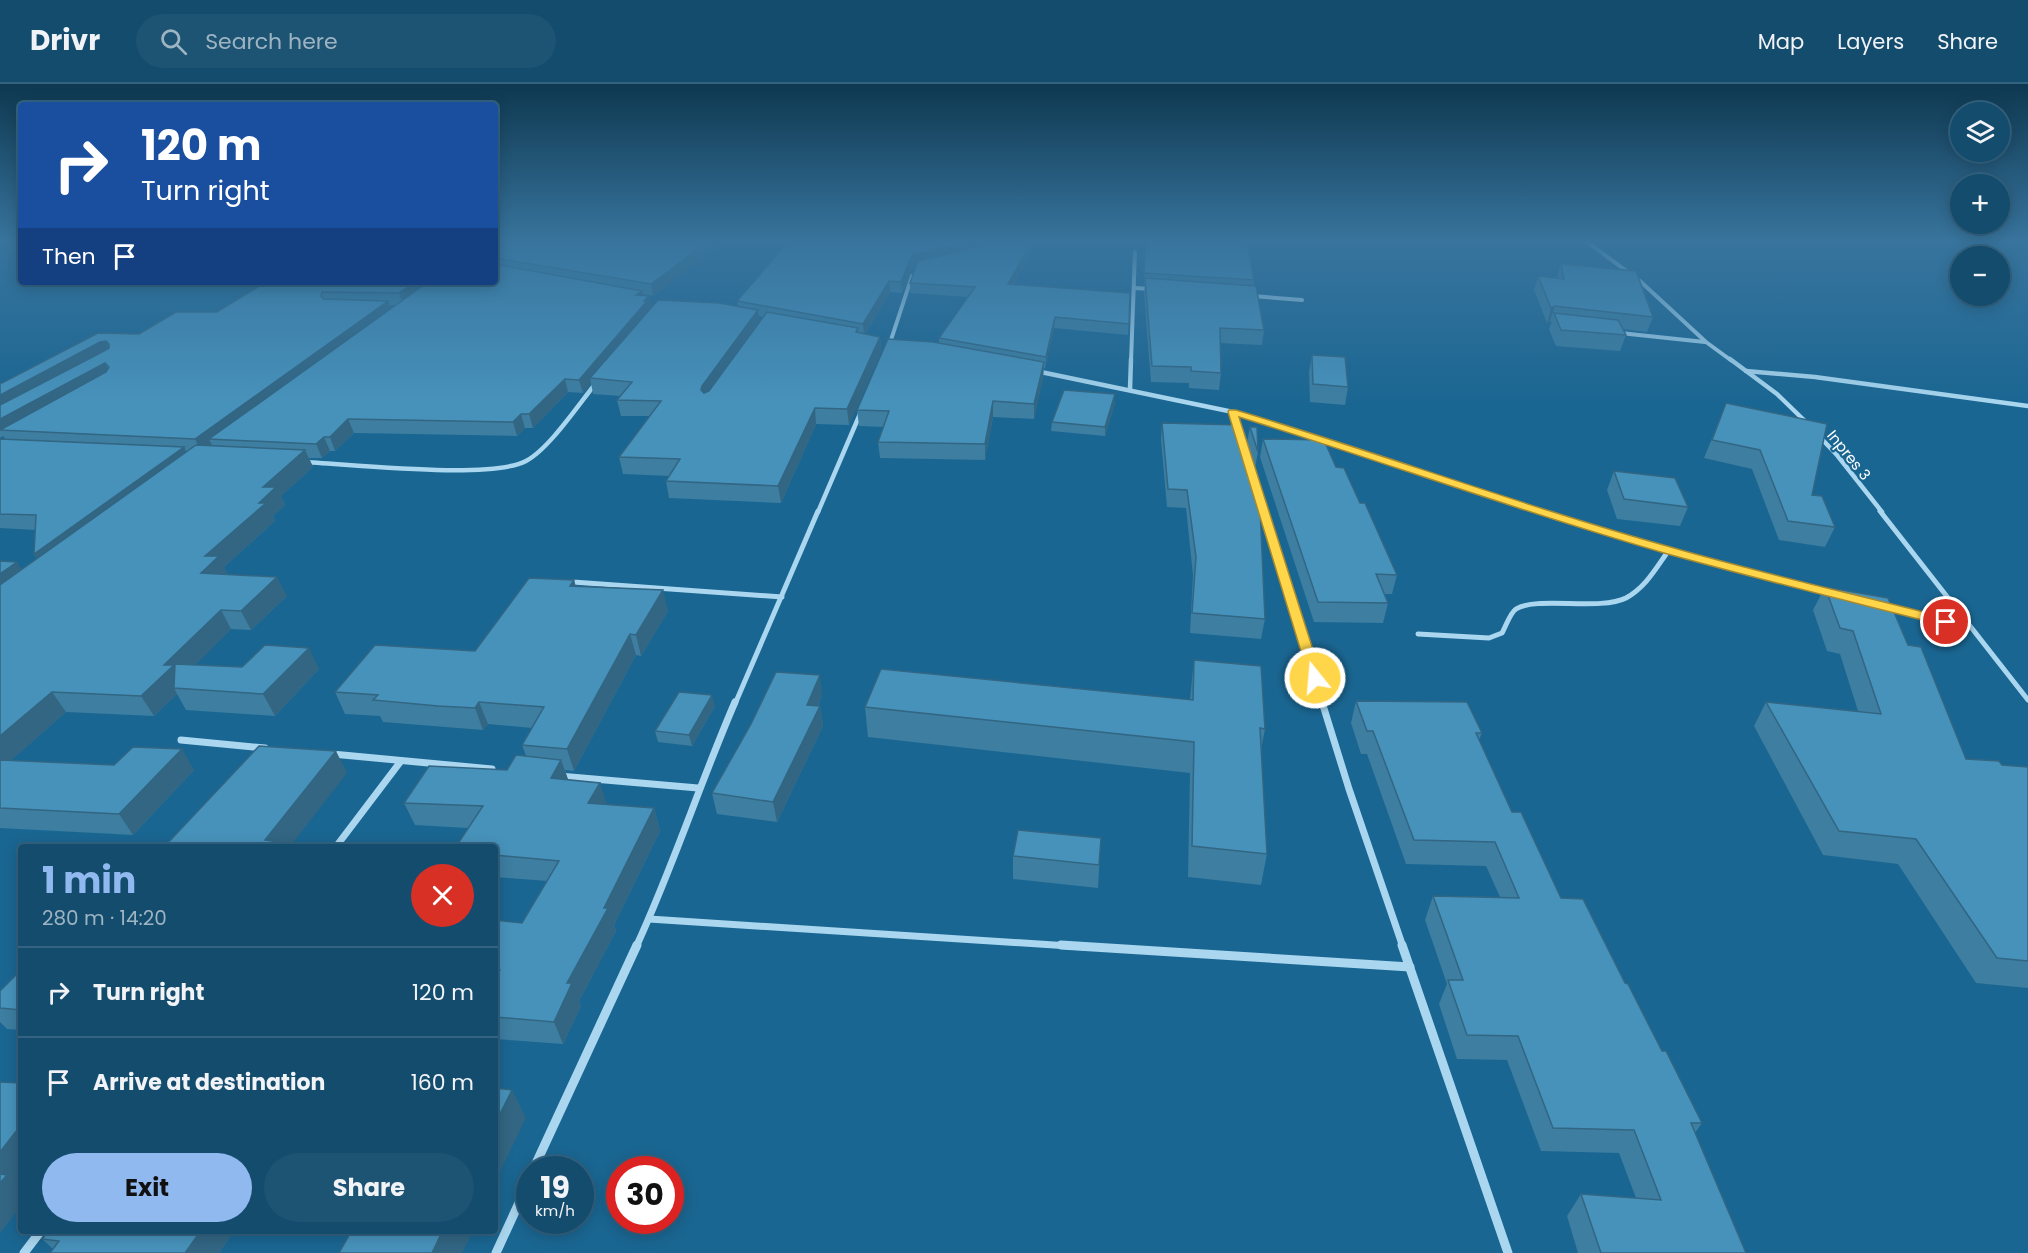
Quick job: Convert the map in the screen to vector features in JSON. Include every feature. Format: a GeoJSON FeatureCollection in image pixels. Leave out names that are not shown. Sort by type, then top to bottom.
{"type":"FeatureCollection","features":[{"type":"Feature","properties":{"kind":"street"},"geometry":{"type":"LineString","coordinates":[[885,355],[906,296]]}},
{"type":"Feature","properties":{"kind":"street"},"geometry":{"type":"LineString","coordinates":[[1130,389],[1134,296]]}},
{"type":"Feature","properties":{"kind":"street"},"geometry":{"type":"LineString","coordinates":[[1246,296],[1302,300]]}},
{"type":"Feature","properties":{"kind":"street","name":"Inpres 3"},"geometry":{"type":"LineString","coordinates":[[1656,296],[1706,342],[1777,394],[1836,455],[2028,700]]}},
{"type":"Feature","properties":{"kind":"street"},"geometry":{"type":"LineString","coordinates":[[1617,332],[1706,342]]}},
{"type":"Feature","properties":{"kind":"street"},"geometry":{"type":"LineString","coordinates":[[878,342],[900,346]]}},
{"type":"Feature","properties":{"kind":"street"},"geometry":{"type":"LineString","coordinates":[[1029,370],[1233,412],[1324,440],[1448,483],[1669,550],[1832,593]]}},
{"type":"Feature","properties":{"kind":"street"},"geometry":{"type":"LineString","coordinates":[[1745,371],[1815,377],[2028,406]]}},
{"type":"Feature","properties":{"kind":"street"},"geometry":{"type":"LineString","coordinates":[[300,462],[479,469],[520,464],[542,446],[603,374]]}},
{"type":"Feature","properties":{"kind":"street"},"geometry":{"type":"LineString","coordinates":[[539,1156],[663,889],[698,788],[864,406]]}},
{"type":"Feature","properties":{"kind":"street"},"geometry":{"type":"LineString","coordinates":[[1233,412],[1240,435]]}},
{"type":"Feature","properties":{"kind":"street"},"geometry":{"type":"LineString","coordinates":[[1254,481],[1349,789],[1508,1253]]}},
{"type":"Feature","properties":{"kind":"street"},"geometry":{"type":"LineString","coordinates":[[1418,634],[1489,639],[1503,633],[1515,610],[1526,605],[1588,604],[1624,599],[1645,585],[1669,550]]}},
{"type":"Feature","properties":{"kind":"street"},"geometry":{"type":"LineString","coordinates":[[573,582],[782,597]]}},
{"type":"Feature","properties":{"kind":"street"},"geometry":{"type":"LineString","coordinates":[[1878,605],[1969,627]]}},
{"type":"Feature","properties":{"kind":"street"},"geometry":{"type":"LineString","coordinates":[[182,740],[274,749]]}},
{"type":"Feature","properties":{"kind":"street"},"geometry":{"type":"LineString","coordinates":[[320,753],[496,770]]}},
{"type":"Feature","properties":{"kind":"street"},"geometry":{"type":"LineString","coordinates":[[338,844],[401,761]]}},
{"type":"Feature","properties":{"kind":"street"},"geometry":{"type":"LineString","coordinates":[[556,775],[698,788]]}},
{"type":"Feature","properties":{"kind":"street"},"geometry":{"type":"LineString","coordinates":[[649,919],[1410,967]]}},
{"type":"Feature","properties":{"kind":"street"},"geometry":{"type":"LineString","coordinates":[[496,1253],[516,1209]]}},
{"type":"Feature","properties":{"kind":"street"},"geometry":{"type":"LineString","coordinates":[[24,1253],[38,1234]]}},
{"type":"Feature","properties":{"kind":"building"},"geometry":{"type":"Polygon","coordinates":[[[244,296],[321,296],[324,299],[388,301],[195,439],[0,430],[106,372],[109,367],[105,363],[0,419],[0,405],[102,352],[109,348],[109,344],[106,341],[100,342],[0,395],[0,383],[98,333],[139,334],[176,312],[217,312],[244,296]]]}},
{"type":"Feature","properties":{"kind":"building"},"geometry":{"type":"Polygon","coordinates":[[[409,296],[649,296],[579,380],[565,379],[529,414],[521,414],[513,422],[348,419],[330,437],[324,437],[316,444],[209,439],[409,296]]]}},
{"type":"Feature","properties":{"kind":"building"},"geometry":{"type":"Polygon","coordinates":[[[742,296],[880,296],[863,324],[737,301],[742,296]]]}},
{"type":"Feature","properties":{"kind":"building"},"geometry":{"type":"Polygon","coordinates":[[[969,296],[1130,296],[1129,324],[1055,317],[1046,357],[939,338],[969,296]]]}},
{"type":"Feature","properties":{"kind":"building"},"geometry":{"type":"Polygon","coordinates":[[[1146,296],[1258,296],[1264,330],[1220,328],[1221,373],[1191,371],[1191,367],[1152,366],[1146,296]]]}},
{"type":"Feature","properties":{"kind":"building"},"geometry":{"type":"Polygon","coordinates":[[[1546,296],[1645,296],[1653,317],[1555,306],[1551,308],[1546,296]]]}},
{"type":"Feature","properties":{"kind":"building"},"geometry":{"type":"Polygon","coordinates":[[[658,300],[719,303],[758,310],[702,386],[701,390],[704,393],[709,391],[767,312],[858,328],[856,332],[880,337],[847,409],[815,408],[778,486],[666,481],[680,459],[619,457],[661,401],[617,400],[632,382],[590,378],[658,300]]]}},
{"type":"Feature","properties":{"kind":"building"},"geometry":{"type":"Polygon","coordinates":[[[1554,313],[1618,320],[1626,335],[1561,330],[1554,313]]]}},
{"type":"Feature","properties":{"kind":"building"},"geometry":{"type":"Polygon","coordinates":[[[888,339],[933,342],[1044,362],[1034,404],[993,401],[985,444],[878,442],[889,411],[857,410],[888,339]]]}},
{"type":"Feature","properties":{"kind":"building"},"geometry":{"type":"Polygon","coordinates":[[[1312,355],[1345,357],[1348,387],[1313,384],[1312,355]]]}},
{"type":"Feature","properties":{"kind":"building"},"geometry":{"type":"Polygon","coordinates":[[[1064,390],[1115,394],[1105,427],[1052,422],[1064,390]]]}},
{"type":"Feature","properties":{"kind":"building"},"geometry":{"type":"Polygon","coordinates":[[[1726,403],[1827,424],[1812,495],[1822,496],[1835,527],[1788,521],[1760,450],[1712,440],[1726,403]]]}},
{"type":"Feature","properties":{"kind":"building"},"geometry":{"type":"Polygon","coordinates":[[[1162,423],[1240,425],[1259,485],[1265,619],[1192,613],[1196,557],[1187,490],[1168,489],[1162,423]]]}},
{"type":"Feature","properties":{"kind":"building"},"geometry":{"type":"Polygon","coordinates":[[[1250,427],[1257,427],[1258,452],[1250,427]]]}},
{"type":"Feature","properties":{"kind":"building"},"geometry":{"type":"Polygon","coordinates":[[[0,439],[184,447],[34,554],[36,515],[0,514],[0,439]]]}},
{"type":"Feature","properties":{"kind":"building"},"geometry":{"type":"Polygon","coordinates":[[[1263,439],[1324,440],[1336,467],[1344,468],[1360,503],[1365,503],[1397,575],[1376,574],[1388,603],[1318,602],[1263,439]]]}},
{"type":"Feature","properties":{"kind":"building"},"geometry":{"type":"Polygon","coordinates":[[[196,445],[305,450],[263,487],[276,487],[259,503],[266,503],[205,556],[219,556],[201,573],[277,577],[241,611],[221,610],[164,665],[174,665],[141,696],[52,692],[0,736],[0,585],[196,445]]]}},
{"type":"Feature","properties":{"kind":"building"},"geometry":{"type":"Polygon","coordinates":[[[1614,471],[1675,478],[1688,507],[1624,499],[1614,471]]]}},
{"type":"Feature","properties":{"kind":"building"},"geometry":{"type":"Polygon","coordinates":[[[0,561],[17,562],[0,574],[0,561]]]}},
{"type":"Feature","properties":{"kind":"building"},"geometry":{"type":"Polygon","coordinates":[[[529,578],[574,580],[570,586],[663,590],[636,635],[630,634],[567,749],[522,745],[544,707],[479,702],[475,708],[438,706],[373,700],[378,695],[335,692],[375,645],[475,651],[529,578]]]}},
{"type":"Feature","properties":{"kind":"building"},"geometry":{"type":"Polygon","coordinates":[[[1825,587],[1888,598],[1908,645],[1921,647],[1966,759],[1999,761],[2002,765],[2028,767],[2028,961],[1997,958],[1916,839],[1839,831],[1766,702],[1881,714],[1853,631],[1840,628],[1825,587]]]}},
{"type":"Feature","properties":{"kind":"building"},"geometry":{"type":"Polygon","coordinates":[[[265,645],[309,648],[263,694],[174,688],[175,664],[242,667],[265,645]]]}},
{"type":"Feature","properties":{"kind":"building"},"geometry":{"type":"Polygon","coordinates":[[[1194,660],[1261,666],[1265,729],[1260,728],[1267,854],[1192,846],[1194,742],[865,707],[881,669],[1193,700],[1194,660]]]}},
{"type":"Feature","properties":{"kind":"building"},"geometry":{"type":"Polygon","coordinates":[[[776,672],[820,675],[807,705],[820,706],[773,802],[712,793],[751,724],[776,672]]]}},
{"type":"Feature","properties":{"kind":"building"},"geometry":{"type":"Polygon","coordinates":[[[679,692],[712,695],[689,735],[655,731],[679,692]]]}},
{"type":"Feature","properties":{"kind":"building"},"geometry":{"type":"Polygon","coordinates":[[[1356,701],[1467,702],[1482,733],[1476,733],[1512,812],[1521,812],[1561,898],[1583,899],[1662,1051],[1666,1051],[1702,1123],[1691,1123],[1746,1253],[1601,1253],[1581,1194],[1661,1200],[1634,1130],[1553,1128],[1518,1036],[1467,1035],[1448,980],[1463,980],[1433,896],[1519,898],[1495,842],[1414,840],[1373,731],[1367,731],[1356,701]]]}},
{"type":"Feature","properties":{"kind":"building"},"geometry":{"type":"Polygon","coordinates":[[[259,746],[336,751],[265,840],[292,844],[167,844],[259,746]]]}},
{"type":"Feature","properties":{"kind":"building"},"geometry":{"type":"Polygon","coordinates":[[[133,747],[182,749],[119,814],[0,808],[0,760],[114,765],[133,747]]]}},
{"type":"Feature","properties":{"kind":"building"},"geometry":{"type":"Polygon","coordinates":[[[516,755],[561,760],[551,778],[600,783],[588,803],[654,808],[604,908],[608,908],[567,983],[572,983],[554,1022],[498,1017],[498,974],[500,970],[498,970],[498,920],[522,923],[559,861],[498,855],[498,844],[458,844],[483,806],[404,803],[429,766],[507,770],[516,755]]]}},
{"type":"Feature","properties":{"kind":"building"},"geometry":{"type":"Polygon","coordinates":[[[1018,830],[1101,838],[1099,865],[1013,856],[1018,830]]]}},
{"type":"Feature","properties":{"kind":"building"},"geometry":{"type":"Polygon","coordinates":[[[18,973],[18,1010],[0,1008],[0,991],[18,973]]]}},
{"type":"Feature","properties":{"kind":"building"},"geometry":{"type":"Polygon","coordinates":[[[0,1082],[18,1083],[18,1129],[0,1152],[0,1082]]]}},
{"type":"Feature","properties":{"kind":"building"},"geometry":{"type":"Polygon","coordinates":[[[498,1088],[512,1090],[498,1118],[498,1088]]]}},
{"type":"Feature","properties":{"kind":"building"},"geometry":{"type":"Polygon","coordinates":[[[0,1174],[7,1175],[0,1183],[0,1174]]]}},
{"type":"Feature","properties":{"kind":"building"},"geometry":{"type":"Polygon","coordinates":[[[46,1234],[199,1234],[185,1253],[50,1253],[59,1241],[42,1239],[46,1234]]]}},
{"type":"Feature","properties":{"kind":"building"},"geometry":{"type":"Polygon","coordinates":[[[350,1234],[441,1234],[432,1253],[339,1253],[350,1234]]]}},
{"type":"Feature","properties":{"kind":"route"},"geometry":{"type":"LineString","coordinates":[[1315,678],[1233,412],[1324,440],[1448,483],[1669,550],[1946,622]]}}]}
